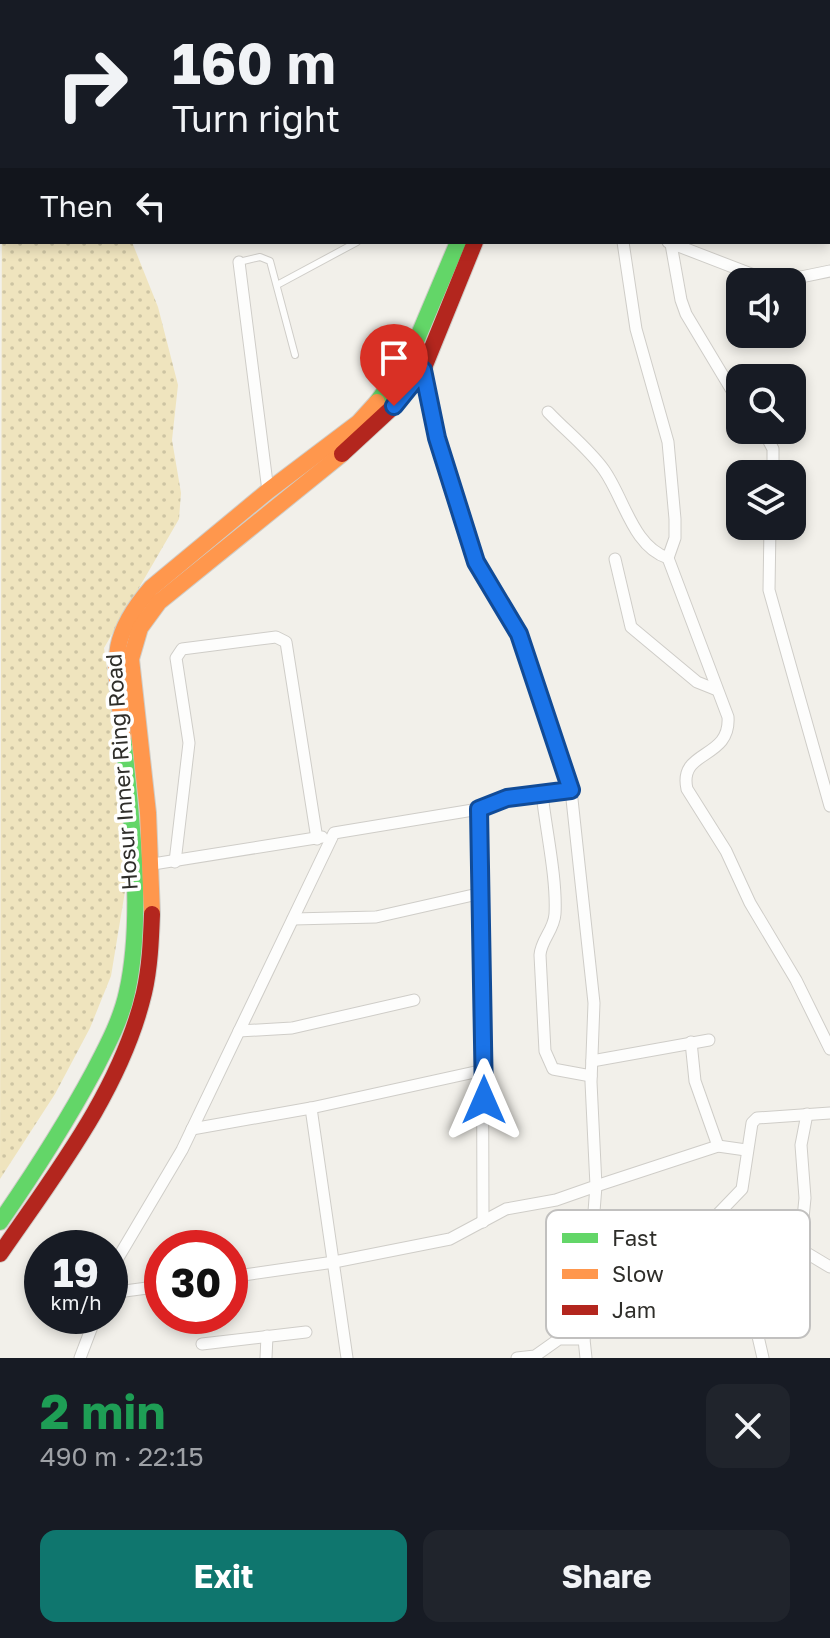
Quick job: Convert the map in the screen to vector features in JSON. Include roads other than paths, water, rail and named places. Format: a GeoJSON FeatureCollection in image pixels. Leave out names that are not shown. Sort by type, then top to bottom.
{"type":"FeatureCollection","features":[{"type":"Feature","properties":{"kind":"main road","name":"Hosur Inner Ring Road"},"geometry":{"type":"LineString","coordinates":[[0,1222],[85,1087],[120,1017],[127,994],[135,950],[132,838],[116,654],[119,632],[151,588],[268,491],[358,423],[409,358],[457,244]]}},
{"type":"Feature","properties":{"kind":"main road","name":"Hosur Inner Ring Road"},"geometry":{"type":"LineString","coordinates":[[0,1254],[74,1143],[103,1092],[133,1030],[150,964],[153,864],[131,659],[133,640],[159,602],[384,417],[423,370],[474,244]]}},
{"type":"Feature","properties":{"kind":"street"},"geometry":{"type":"LineString","coordinates":[[623,244],[636,329],[668,442],[675,519],[675,538],[668,558],[728,717],[728,727],[721,743],[691,763],[685,779],[687,789],[726,851],[750,903],[796,980],[830,1049]]}},
{"type":"Feature","properties":{"kind":"street"},"geometry":{"type":"LineString","coordinates":[[669,244],[686,314],[726,381]]}},
{"type":"Feature","properties":{"kind":"street"},"geometry":{"type":"LineString","coordinates":[[672,244],[764,279],[801,277],[830,271]]}},
{"type":"Feature","properties":{"kind":"street"},"geometry":{"type":"LineString","coordinates":[[239,262],[268,491]]}},
{"type":"Feature","properties":{"kind":"street"},"geometry":{"type":"LineString","coordinates":[[409,358],[423,370],[437,438],[476,562],[519,634],[571,790],[594,1003],[591,1076],[596,1186],[594,1210]]}},
{"type":"Feature","properties":{"kind":"street"},"geometry":{"type":"LineString","coordinates":[[548,412],[605,471],[644,543],[658,555],[668,558]]}},
{"type":"Feature","properties":{"kind":"street"},"geometry":{"type":"LineString","coordinates":[[770,540],[769,590],[830,806]]}},
{"type":"Feature","properties":{"kind":"street"},"geometry":{"type":"LineString","coordinates":[[615,559],[631,627],[697,682],[717,690]]}},
{"type":"Feature","properties":{"kind":"street"},"geometry":{"type":"LineString","coordinates":[[175,862],[189,743],[176,658],[182,649],[276,637],[286,642],[317,839]]}},
{"type":"Feature","properties":{"kind":"street"},"geometry":{"type":"LineString","coordinates":[[153,864],[317,839],[334,833],[479,809],[507,798],[571,790]]}},
{"type":"Feature","properties":{"kind":"street"},"geometry":{"type":"LineString","coordinates":[[542,794],[555,903],[552,929],[541,946],[540,955],[545,1051],[550,1065],[558,1072],[591,1076]]}},
{"type":"Feature","properties":{"kind":"street"},"geometry":{"type":"LineString","coordinates":[[479,809],[484,1070],[483,1222]]}},
{"type":"Feature","properties":{"kind":"street"},"geometry":{"type":"LineString","coordinates":[[128,1241],[192,1129],[334,833]]}},
{"type":"Feature","properties":{"kind":"street"},"geometry":{"type":"LineString","coordinates":[[293,919],[376,917],[482,893]]}},
{"type":"Feature","properties":{"kind":"street"},"geometry":{"type":"LineString","coordinates":[[239,1031],[292,1028],[414,1000]]}},
{"type":"Feature","properties":{"kind":"street"},"geometry":{"type":"LineString","coordinates":[[592,1061],[709,1040]]}},
{"type":"Feature","properties":{"kind":"street"},"geometry":{"type":"LineString","coordinates":[[691,1042],[695,1081],[718,1146]]}},
{"type":"Feature","properties":{"kind":"street"},"geometry":{"type":"LineString","coordinates":[[192,1129],[311,1108],[484,1070]]}},
{"type":"Feature","properties":{"kind":"street"},"geometry":{"type":"LineString","coordinates":[[311,1108],[347,1358]]}},
{"type":"Feature","properties":{"kind":"street"},"geometry":{"type":"LineString","coordinates":[[722,1210],[745,1182],[750,1125],[757,1118],[830,1113]]}},
{"type":"Feature","properties":{"kind":"street"},"geometry":{"type":"LineString","coordinates":[[804,1210],[801,1145],[807,1114]]}},
{"type":"Feature","properties":{"kind":"street"},"geometry":{"type":"LineString","coordinates":[[248,1274],[334,1262],[450,1239],[506,1209],[556,1200],[718,1146],[746,1150]]}},
{"type":"Feature","properties":{"kind":"street"},"geometry":{"type":"LineString","coordinates":[[810,1255],[830,1267]]}},
{"type":"Feature","properties":{"kind":"street"},"geometry":{"type":"LineString","coordinates":[[202,1344],[306,1332]]}},
{"type":"Feature","properties":{"kind":"street"},"geometry":{"type":"LineString","coordinates":[[80,1358],[89,1334]]}},
{"type":"Feature","properties":{"kind":"street"},"geometry":{"type":"LineString","coordinates":[[266,1358],[267,1336]]}},
{"type":"Feature","properties":{"kind":"street"},"geometry":{"type":"LineString","coordinates":[[758,1338],[763,1358]]}},
{"type":"Feature","properties":{"kind":"street"},"geometry":{"type":"LineString","coordinates":[[517,1358],[535,1356],[559,1339],[584,1339],[586,1358]]}},
{"type":"Feature","properties":{"kind":"lane"},"geometry":{"type":"LineString","coordinates":[[277,285],[353,244]]}},
{"type":"Feature","properties":{"kind":"lane"},"geometry":{"type":"LineString","coordinates":[[239,262],[268,258],[295,355]]}}]}
